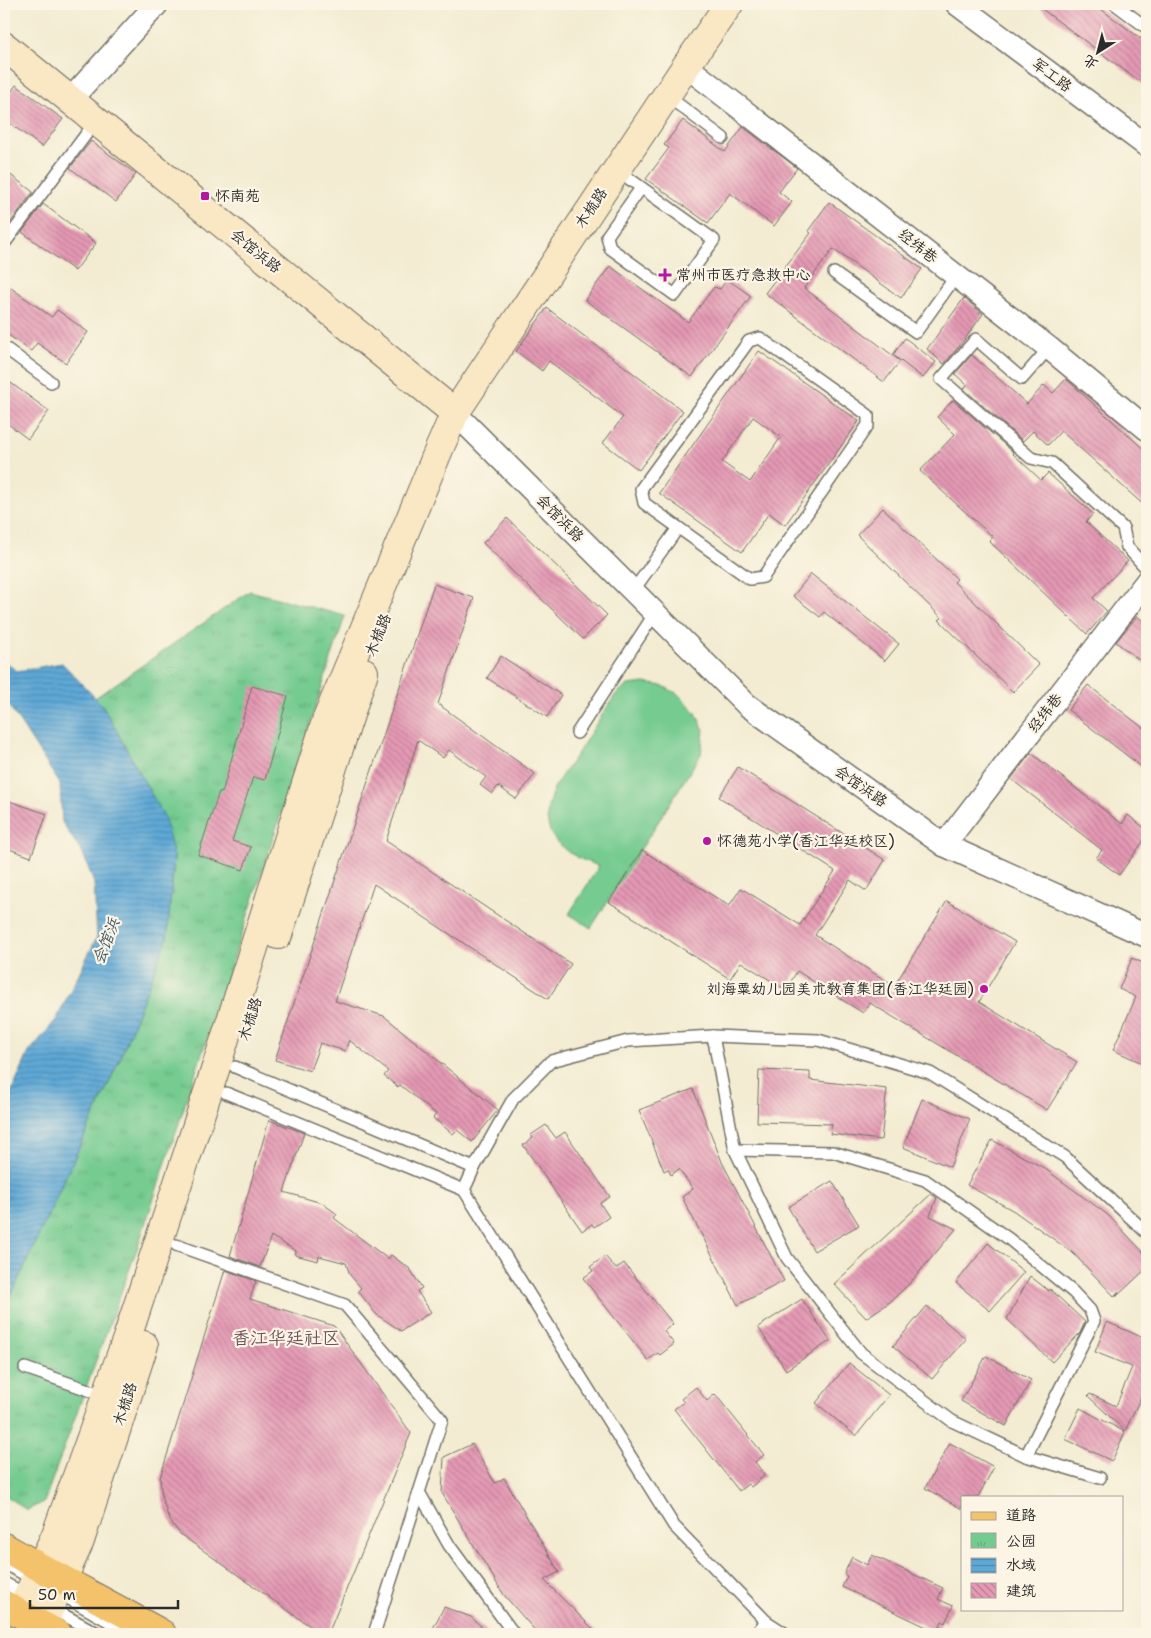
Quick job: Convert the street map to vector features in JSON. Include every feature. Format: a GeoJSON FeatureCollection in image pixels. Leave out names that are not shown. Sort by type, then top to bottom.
{"type":"FeatureCollection","features":[{"type":"Feature","properties":{"kind":"main road"},"geometry":{"type":"LineString","coordinates":[[4,1547],[40,1600],[107,1603],[162,1634]]}},
{"type":"Feature","properties":{"kind":"street"},"geometry":{"type":"LineString","coordinates":[[70,100],[157,4]]}},
{"type":"Feature","properties":{"kind":"street","name":"木梳路"},"geometry":{"type":"LineString","coordinates":[[40,1600],[56,1534],[127,1338],[211,1083],[326,721],[455,413],[666,95],[729,4]]}},
{"type":"Feature","properties":{"kind":"street","name":"军工路"},"geometry":{"type":"LineString","coordinates":[[957,4],[1147,146]]}},
{"type":"Feature","properties":{"kind":"street","name":"会馆浜路"},"geometry":{"type":"LineString","coordinates":[[4,46],[455,413],[747,705],[944,845],[1147,936]]}},
{"type":"Feature","properties":{"kind":"street","name":"经纬巷"},"geometry":{"type":"LineString","coordinates":[[686,66],[1049,348],[1147,429]]}},
{"type":"Feature","properties":{"kind":"street","name":"木梳路"},"geometry":{"type":"LineString","coordinates":[[40,1600],[80,1541],[368,658],[452,453],[455,413]]}},
{"type":"Feature","properties":{"kind":"street","name":"经纬巷"},"geometry":{"type":"LineString","coordinates":[[944,845],[1147,581]]}},
{"type":"Feature","properties":{"kind":"lane"},"geometry":{"type":"LineString","coordinates":[[1116,4],[1147,28]]}},
{"type":"Feature","properties":{"kind":"lane"},"geometry":{"type":"LineString","coordinates":[[666,95],[723,138]]}},
{"type":"Feature","properties":{"kind":"lane"},"geometry":{"type":"LineString","coordinates":[[4,244],[96,121]]}},
{"type":"Feature","properties":{"kind":"lane"},"geometry":{"type":"LineString","coordinates":[[617,170],[714,240],[675,295],[610,248],[607,236],[641,188]]}},
{"type":"Feature","properties":{"kind":"lane"},"geometry":{"type":"LineString","coordinates":[[834,273],[916,332],[956,276]]}},
{"type":"Feature","properties":{"kind":"lane"},"geometry":{"type":"LineString","coordinates":[[760,338],[868,415],[868,425],[763,577],[750,579],[678,528],[644,503],[641,489],[749,342],[760,338]]}},
{"type":"Feature","properties":{"kind":"lane"},"geometry":{"type":"LineString","coordinates":[[1049,348],[1022,379],[976,339],[940,379],[1031,458],[1052,463],[1059,469],[1123,528],[1127,547],[1147,569]]}},
{"type":"Feature","properties":{"kind":"lane"},"geometry":{"type":"LineString","coordinates":[[4,347],[51,382]]}},
{"type":"Feature","properties":{"kind":"lane"},"geometry":{"type":"LineString","coordinates":[[633,591],[678,528]]}},
{"type":"Feature","properties":{"kind":"lane"},"geometry":{"type":"LineString","coordinates":[[577,733],[655,613]]}},
{"type":"Feature","properties":{"kind":"lane"},"geometry":{"type":"LineString","coordinates":[[713,1036],[735,1150],[787,1258],[861,1353],[952,1421],[1026,1456],[1100,1478]]}},
{"type":"Feature","properties":{"kind":"lane"},"geometry":{"type":"LineString","coordinates":[[464,1190],[474,1168],[514,1099],[551,1062],[628,1041],[713,1036],[818,1040],[930,1073],[1065,1157],[1147,1234]]}},
{"type":"Feature","properties":{"kind":"lane"},"geometry":{"type":"LineString","coordinates":[[235,1067],[474,1168]]}},
{"type":"Feature","properties":{"kind":"lane"},"geometry":{"type":"LineString","coordinates":[[226,1093],[464,1190],[674,1526],[766,1621],[786,1634]]}},
{"type":"Feature","properties":{"kind":"lane"},"geometry":{"type":"LineString","coordinates":[[735,1150],[833,1152],[925,1180],[1008,1239],[1073,1292],[1090,1310],[1094,1321],[1026,1456]]}},
{"type":"Feature","properties":{"kind":"lane"},"geometry":{"type":"LineString","coordinates":[[176,1245],[345,1305],[442,1420],[374,1634]]}},
{"type":"Feature","properties":{"kind":"lane"},"geometry":{"type":"LineString","coordinates":[[25,1368],[106,1396]]}},
{"type":"Feature","properties":{"kind":"lane"},"geometry":{"type":"LineString","coordinates":[[419,1492],[450,1545],[514,1634]]}},
{"type":"Feature","properties":{"kind":"lane"},"geometry":{"type":"LineString","coordinates":[[4,1563],[40,1600],[131,1634]]}},
{"type":"Feature","properties":{"kind":"lane"},"geometry":{"type":"LineString","coordinates":[[4,1583],[40,1600],[99,1634]]}},
{"type":"Feature","properties":{"kind":"lane"},"geometry":{"type":"LineString","coordinates":[[756,1634],[766,1621]]}},
{"type":"Feature","properties":{"kind":"green space"},"geometry":{"type":"Polygon","coordinates":[[[250,591],[345,616],[138,1246],[44,1502],[27,1510],[4,1495],[4,1311],[119,1061],[167,939],[174,857],[103,706],[95,698],[250,591]]]}},
{"type":"Feature","properties":{"kind":"green space"},"geometry":{"type":"Polygon","coordinates":[[[645,683],[663,686],[678,694],[695,711],[704,730],[701,754],[591,928],[569,914],[599,866],[574,855],[555,840],[547,819],[548,806],[553,791],[563,773],[616,694],[628,685],[645,683]]]}},
{"type":"Feature","properties":{"kind":"water","name":"会馆浜"},"geometry":{"type":"Polygon","coordinates":[[[4,661],[17,671],[62,663],[103,706],[165,819],[174,857],[167,939],[119,1061],[4,1311],[4,1109],[29,1052],[56,1020],[97,937],[94,883],[84,856],[62,822],[60,784],[4,698],[4,661]]]}},
{"type":"Feature","properties":{"kind":"building"},"geometry":{"type":"Polygon","coordinates":[[[1035,4],[1094,4],[1147,43],[1147,87],[1035,4]]]}},
{"type":"Feature","properties":{"kind":"building"},"geometry":{"type":"Polygon","coordinates":[[[16,85],[63,119],[42,147],[4,119],[4,102],[16,85]]]}},
{"type":"Feature","properties":{"kind":"building"},"geometry":{"type":"Polygon","coordinates":[[[683,120],[725,152],[743,127],[797,168],[779,192],[792,202],[774,226],[730,193],[708,223],[646,179],[669,148],[664,145],[683,120]]]}},
{"type":"Feature","properties":{"kind":"building"},"geometry":{"type":"Polygon","coordinates":[[[91,141],[136,174],[116,202],[70,168],[91,141]]]}},
{"type":"Feature","properties":{"kind":"building"},"geometry":{"type":"Polygon","coordinates":[[[4,170],[33,192],[10,223],[4,218],[4,170]]]}},
{"type":"Feature","properties":{"kind":"building"},"geometry":{"type":"Polygon","coordinates":[[[829,202],[922,269],[901,298],[833,249],[804,288],[900,361],[884,382],[765,293],[811,233],[808,231],[829,202]]]}},
{"type":"Feature","properties":{"kind":"building"},"geometry":{"type":"Polygon","coordinates":[[[43,204],[96,243],[75,271],[22,232],[43,204]]]}},
{"type":"Feature","properties":{"kind":"building"},"geometry":{"type":"Polygon","coordinates":[[[610,266],[688,322],[714,287],[720,289],[727,279],[751,296],[692,377],[585,300],[610,266]]]}},
{"type":"Feature","properties":{"kind":"building"},"geometry":{"type":"Polygon","coordinates":[[[4,283],[52,317],[57,310],[88,332],[66,363],[37,343],[31,351],[4,332],[4,283]]]}},
{"type":"Feature","properties":{"kind":"building"},"geometry":{"type":"Polygon","coordinates":[[[964,298],[983,314],[944,364],[927,349],[964,298]]]}},
{"type":"Feature","properties":{"kind":"building"},"geometry":{"type":"Polygon","coordinates":[[[547,308],[683,411],[639,470],[603,443],[623,417],[549,361],[542,371],[516,351],[547,308]]]}},
{"type":"Feature","properties":{"kind":"building"},"geometry":{"type":"Polygon","coordinates":[[[905,338],[936,362],[923,378],[893,355],[905,338]]]}},
{"type":"Feature","properties":{"kind":"building"},"geometry":{"type":"Polygon","coordinates":[[[759,351],[859,421],[785,525],[769,513],[742,552],[659,493],[759,351]],[[753,417],[722,462],[750,482],[781,437],[753,417]]]}},
{"type":"Feature","properties":{"kind":"building"},"geometry":{"type":"Polygon","coordinates":[[[972,355],[1027,404],[1044,385],[1053,393],[1066,379],[1147,452],[1147,508],[1061,431],[1048,445],[1033,431],[1023,441],[964,389],[967,385],[955,374],[972,355]]]}},
{"type":"Feature","properties":{"kind":"building"},"geometry":{"type":"Polygon","coordinates":[[[4,378],[49,411],[28,439],[4,421],[4,378]]]}},
{"type":"Feature","properties":{"kind":"building"},"geometry":{"type":"Polygon","coordinates":[[[953,400],[1013,452],[1041,480],[1048,473],[1093,514],[1086,522],[1128,561],[1093,598],[1107,611],[1087,634],[989,541],[993,537],[920,471],[955,434],[937,417],[953,400]]]}},
{"type":"Feature","properties":{"kind":"building"},"geometry":{"type":"Polygon","coordinates":[[[883,508],[957,579],[954,582],[1039,665],[1013,692],[939,620],[942,618],[857,535],[883,508]]]}},
{"type":"Feature","properties":{"kind":"building"},"geometry":{"type":"Polygon","coordinates":[[[507,518],[607,615],[583,639],[483,543],[507,518]]]}},
{"type":"Feature","properties":{"kind":"building"},"geometry":{"type":"Polygon","coordinates":[[[811,574],[899,644],[885,661],[824,612],[820,617],[793,596],[811,574]]]}},
{"type":"Feature","properties":{"kind":"building"},"geometry":{"type":"Polygon","coordinates":[[[434,584],[474,598],[438,704],[535,774],[516,799],[498,786],[492,794],[480,785],[486,777],[449,750],[443,758],[418,740],[386,841],[571,964],[548,999],[374,884],[335,1001],[384,1016],[498,1110],[472,1142],[457,1130],[453,1134],[433,1118],[436,1114],[400,1085],[398,1087],[384,1076],[388,1071],[349,1040],[345,1051],[320,1043],[310,1071],[275,1060],[434,584]]]}},
{"type":"Feature","properties":{"kind":"building"},"geometry":{"type":"Polygon","coordinates":[[[1137,616],[1147,624],[1147,666],[1116,642],[1137,616]]]}},
{"type":"Feature","properties":{"kind":"building"},"geometry":{"type":"Polygon","coordinates":[[[501,656],[561,695],[547,717],[487,678],[501,656]]]}},
{"type":"Feature","properties":{"kind":"building"},"geometry":{"type":"Polygon","coordinates":[[[1088,685],[1147,731],[1147,771],[1068,710],[1088,685]]]}},
{"type":"Feature","properties":{"kind":"building"},"geometry":{"type":"Polygon","coordinates":[[[252,686],[288,696],[265,780],[253,777],[232,841],[251,847],[243,870],[198,855],[219,792],[222,793],[252,686]]]}},
{"type":"Feature","properties":{"kind":"building"},"geometry":{"type":"Polygon","coordinates":[[[1031,753],[1122,824],[1128,815],[1147,830],[1147,836],[1119,875],[1096,858],[1102,850],[1011,779],[1031,753]]]}},
{"type":"Feature","properties":{"kind":"building"},"geometry":{"type":"Polygon","coordinates":[[[738,767],[885,860],[866,891],[850,880],[815,935],[894,986],[947,901],[1015,942],[979,1002],[1077,1062],[1047,1110],[870,1003],[863,1013],[797,971],[786,990],[741,962],[730,979],[609,902],[642,850],[729,906],[741,888],[800,925],[835,871],[719,797],[738,767]]]}},
{"type":"Feature","properties":{"kind":"building"},"geometry":{"type":"Polygon","coordinates":[[[4,799],[47,814],[31,857],[4,847],[4,799]]]}},
{"type":"Feature","properties":{"kind":"building"},"geometry":{"type":"Polygon","coordinates":[[[1132,958],[1147,965],[1147,1065],[1113,1050],[1136,997],[1119,989],[1132,958]]]}},
{"type":"Feature","properties":{"kind":"building"},"geometry":{"type":"Polygon","coordinates":[[[759,1070],[810,1072],[810,1080],[887,1089],[881,1140],[830,1134],[832,1124],[757,1122],[759,1070]]]}},
{"type":"Feature","properties":{"kind":"building"},"geometry":{"type":"Polygon","coordinates":[[[693,1089],[722,1162],[784,1281],[738,1305],[682,1197],[693,1189],[679,1169],[671,1175],[668,1169],[664,1171],[639,1110],[693,1089]]]}},
{"type":"Feature","properties":{"kind":"building"},"geometry":{"type":"Polygon","coordinates":[[[922,1099],[970,1119],[950,1167],[903,1147],[922,1099]]]}},
{"type":"Feature","properties":{"kind":"building"},"geometry":{"type":"Polygon","coordinates":[[[269,1120],[304,1133],[284,1192],[322,1203],[337,1214],[334,1218],[388,1259],[391,1255],[410,1269],[422,1288],[417,1291],[431,1312],[401,1331],[376,1314],[358,1291],[361,1288],[350,1275],[346,1263],[319,1256],[318,1261],[295,1255],[296,1251],[271,1236],[260,1267],[230,1256],[269,1120]]]}},
{"type":"Feature","properties":{"kind":"building"},"geometry":{"type":"Polygon","coordinates":[[[546,1125],[556,1138],[565,1132],[610,1197],[600,1203],[609,1217],[594,1227],[592,1224],[582,1231],[523,1145],[533,1138],[531,1135],[546,1125]]]}},
{"type":"Feature","properties":{"kind":"building"},"geometry":{"type":"Polygon","coordinates":[[[992,1140],[1044,1168],[1108,1215],[1147,1256],[1147,1268],[1116,1297],[1119,1291],[1114,1296],[1073,1253],[1014,1211],[967,1185],[992,1140]]]}},
{"type":"Feature","properties":{"kind":"building"},"geometry":{"type":"Polygon","coordinates":[[[832,1181],[859,1225],[814,1251],[788,1207],[832,1181]]]}},
{"type":"Feature","properties":{"kind":"building"},"geometry":{"type":"Polygon","coordinates":[[[931,1194],[937,1198],[930,1216],[956,1229],[910,1283],[890,1302],[866,1318],[834,1284],[931,1194]]]}},
{"type":"Feature","properties":{"kind":"building"},"geometry":{"type":"Polygon","coordinates":[[[988,1243],[1024,1272],[990,1311],[956,1283],[988,1243]]]}},
{"type":"Feature","properties":{"kind":"building"},"geometry":{"type":"Polygon","coordinates":[[[605,1256],[616,1269],[624,1263],[673,1324],[664,1331],[674,1344],[660,1355],[658,1353],[648,1360],[583,1278],[593,1271],[590,1267],[605,1256]]]}},
{"type":"Feature","properties":{"kind":"building"},"geometry":{"type":"Polygon","coordinates":[[[225,1270],[256,1281],[250,1299],[334,1326],[411,1433],[328,1634],[321,1634],[180,1534],[169,1519],[162,1498],[160,1478],[225,1270]]]}},
{"type":"Feature","properties":{"kind":"building"},"geometry":{"type":"Polygon","coordinates":[[[1030,1276],[1049,1291],[1050,1289],[1085,1322],[1080,1333],[1052,1362],[1007,1319],[1030,1276]]]}},
{"type":"Feature","properties":{"kind":"building"},"geometry":{"type":"Polygon","coordinates":[[[802,1299],[830,1341],[786,1370],[758,1327],[802,1299]]]}},
{"type":"Feature","properties":{"kind":"building"},"geometry":{"type":"Polygon","coordinates":[[[927,1306],[966,1339],[932,1379],[893,1346],[927,1306]]]}},
{"type":"Feature","properties":{"kind":"building"},"geometry":{"type":"Polygon","coordinates":[[[1107,1322],[1144,1338],[1147,1330],[1147,1384],[1125,1431],[1088,1396],[1090,1394],[1116,1406],[1132,1367],[1095,1352],[1107,1322]]]}},
{"type":"Feature","properties":{"kind":"building"},"geometry":{"type":"Polygon","coordinates":[[[986,1356],[1031,1380],[1006,1426],[961,1401],[986,1356]]]}},
{"type":"Feature","properties":{"kind":"building"},"geometry":{"type":"Polygon","coordinates":[[[849,1363],[889,1395],[856,1436],[816,1403],[849,1363]]]}},
{"type":"Feature","properties":{"kind":"building"},"geometry":{"type":"Polygon","coordinates":[[[696,1387],[707,1401],[715,1394],[764,1455],[755,1462],[765,1475],[751,1487],[748,1484],[739,1491],[674,1409],[684,1402],[681,1399],[696,1387]]]}},
{"type":"Feature","properties":{"kind":"building"},"geometry":{"type":"Polygon","coordinates":[[[1080,1408],[1125,1432],[1112,1461],[1065,1439],[1080,1408]]]}},
{"type":"Feature","properties":{"kind":"building"},"geometry":{"type":"Polygon","coordinates":[[[950,1443],[994,1467],[979,1496],[961,1496],[961,1508],[925,1488],[950,1443]]]}},
{"type":"Feature","properties":{"kind":"building"},"geometry":{"type":"Polygon","coordinates":[[[472,1444],[495,1483],[504,1478],[559,1572],[544,1580],[598,1634],[538,1634],[504,1595],[442,1493],[444,1457],[472,1444]]]}},
{"type":"Feature","properties":{"kind":"building"},"geometry":{"type":"Polygon","coordinates":[[[872,1555],[943,1588],[938,1599],[953,1606],[945,1623],[942,1621],[937,1632],[842,1587],[847,1576],[844,1574],[852,1557],[867,1565],[872,1555]]]}},
{"type":"Feature","properties":{"kind":"building"},"geometry":{"type":"Polygon","coordinates":[[[444,1607],[471,1617],[490,1634],[430,1634],[444,1607]]]}},
{"type":"Feature","properties":{"kind":"place","name":"怀南苑"},"geometry":{"type":"Point","coordinates":[205,196]}},
{"type":"Feature","properties":{"kind":"place","name":"常州市医疗急救中心"},"geometry":{"type":"Point","coordinates":[665,275]}},
{"type":"Feature","properties":{"kind":"place","name":"怀德苑小学(香江华廷校区)"},"geometry":{"type":"Point","coordinates":[707,841]}},
{"type":"Feature","properties":{"kind":"place","name":"刘海粟幼儿园美术教育集团(香江华廷园)"},"geometry":{"type":"Point","coordinates":[984,989]}},
{"type":"Feature","properties":{"kind":"district","name":"香江华廷社区"},"geometry":{"type":"Point","coordinates":[286,1338]}}]}
